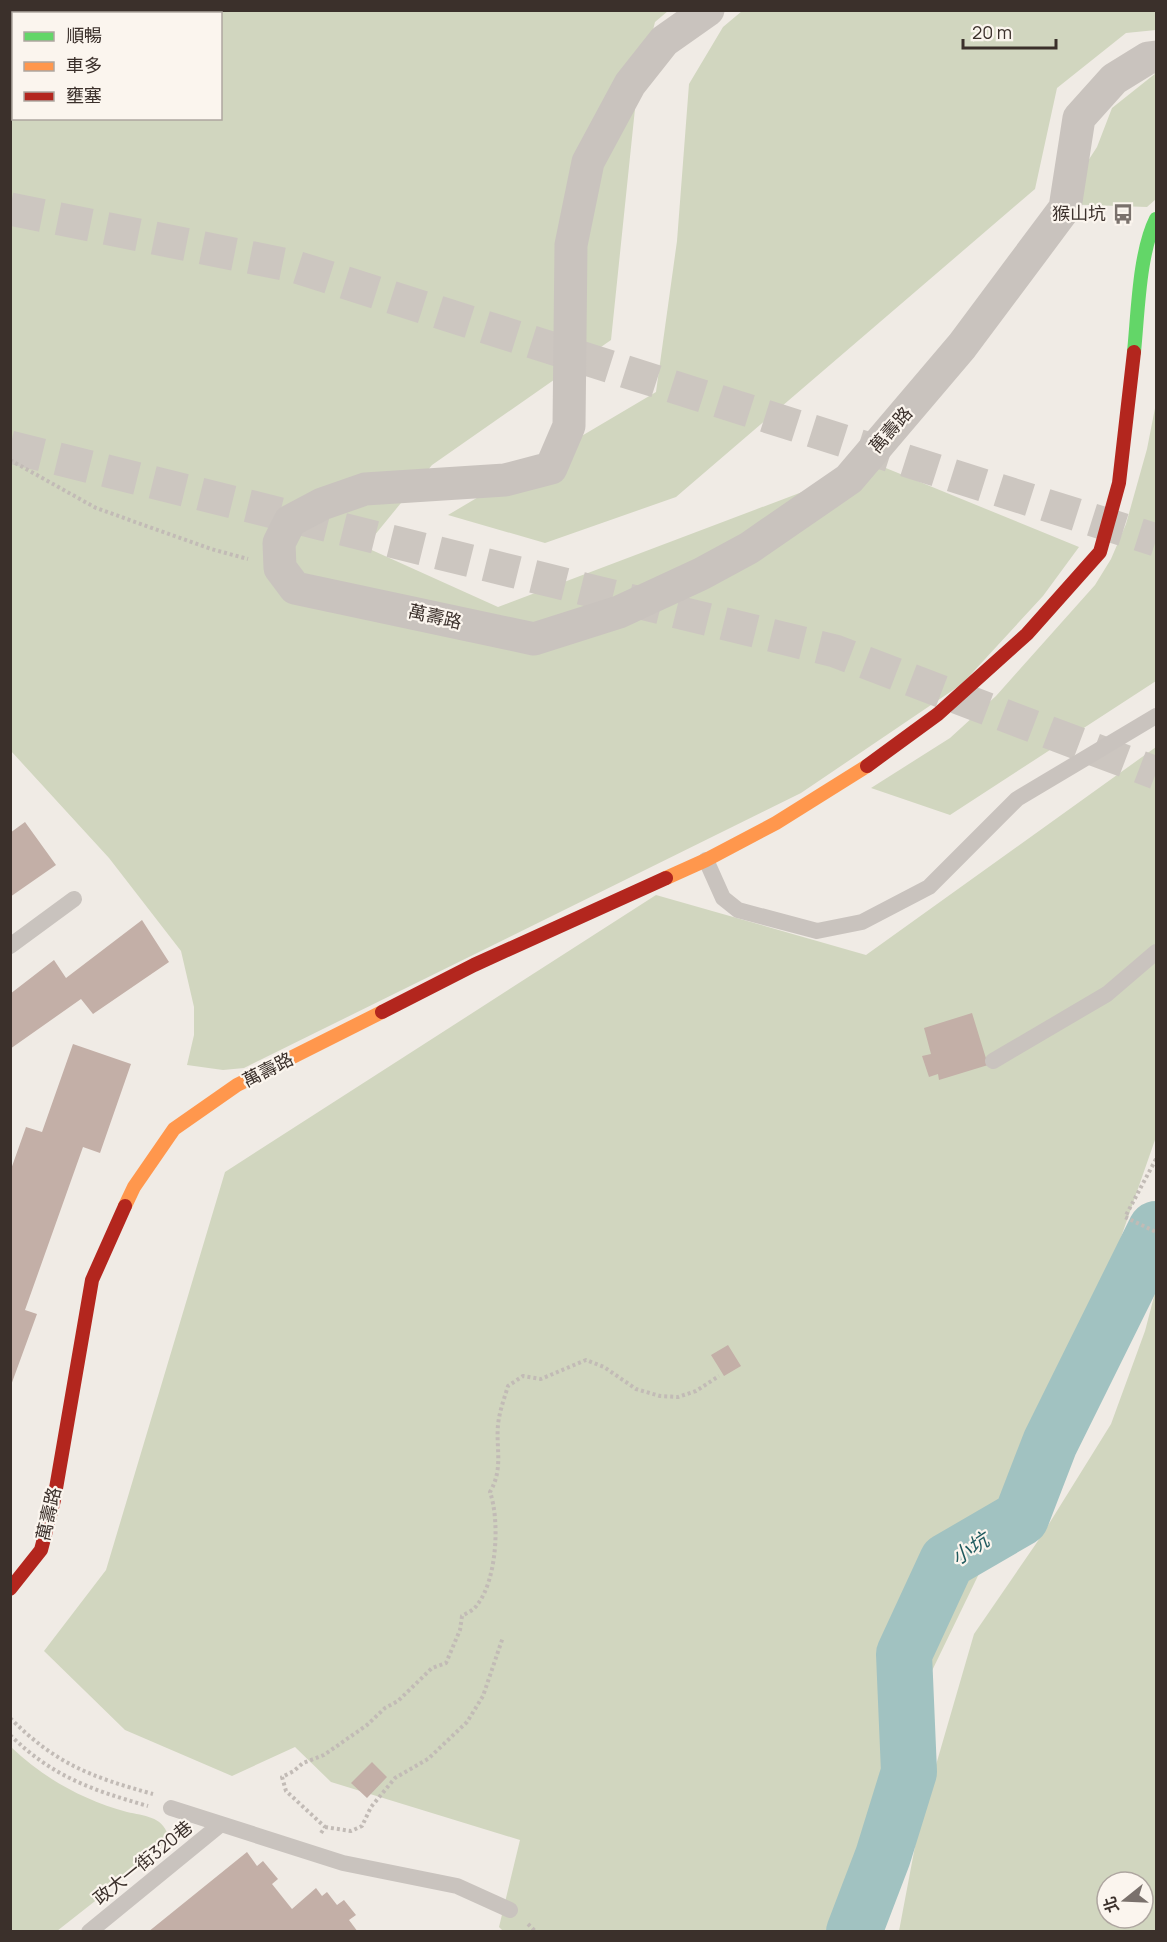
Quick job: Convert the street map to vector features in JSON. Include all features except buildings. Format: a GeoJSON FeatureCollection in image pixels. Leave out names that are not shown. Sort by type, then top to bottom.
{"type":"FeatureCollection","features":[{"type":"Feature","properties":{"kind":"street"},"geometry":{"type":"LineString","coordinates":[[280,568],[279,543],[290,521],[322,504],[365,489],[505,480],[551,468],[569,426],[572,245],[588,162],[630,84],[664,41],[708,10]]}},
{"type":"Feature","properties":{"kind":"street","name":"萬壽路"},"geometry":{"type":"LineString","coordinates":[[280,568],[295,588],[534,639],[619,612],[701,574],[749,548],[849,479],[963,346],[1065,208],[1079,118],[1114,79],[1148,58],[1156,57]]}},
{"type":"Feature","properties":{"kind":"street","name":"萬壽路"},"geometry":{"type":"LineString","coordinates":[[10,1589],[41,1550],[54,1500],[92,1280],[134,1187],[174,1129],[237,1085],[474,966],[705,860],[776,823],[859,772],[938,714],[1027,634],[1100,552],[1119,483],[1145,253],[1150,231],[1156,219]]}},
{"type":"Feature","properties":{"kind":"lane"},"geometry":{"type":"LineString","coordinates":[[705,860],[723,898],[738,910],[817,931],[862,922],[929,887],[1017,800],[1156,716]]}},
{"type":"Feature","properties":{"kind":"lane"},"geometry":{"type":"LineString","coordinates":[[10,946],[75,898]]}},
{"type":"Feature","properties":{"kind":"lane"},"geometry":{"type":"LineString","coordinates":[[993,1060],[1107,994],[1156,952]]}},
{"type":"Feature","properties":{"kind":"lane"},"geometry":{"type":"LineString","coordinates":[[171,1808],[343,1863],[457,1886],[510,1910]]}},
{"type":"Feature","properties":{"kind":"lane","name":"政大一街320巷"},"geometry":{"type":"LineString","coordinates":[[89,1932],[221,1824]]}},
{"type":"Feature","properties":{"kind":"path"},"geometry":{"type":"LineString","coordinates":[[10,460],[96,508],[211,549],[280,568]]}},
{"type":"Feature","properties":{"kind":"path"},"geometry":{"type":"LineString","coordinates":[[1156,1159],[1125,1217],[1156,1232]]}},
{"type":"Feature","properties":{"kind":"path"},"geometry":{"type":"LineString","coordinates":[[503,1637],[483,1696],[467,1722],[428,1759],[395,1778],[371,1807],[362,1826],[351,1831],[325,1827],[286,1791],[282,1777],[303,1763],[324,1755],[367,1725],[385,1708],[398,1701],[432,1668],[446,1663],[460,1630],[462,1616],[477,1606],[488,1584],[496,1521],[490,1492],[496,1482],[499,1467],[498,1419],[508,1386],[523,1376],[541,1379],[586,1360],[604,1367],[636,1389],[660,1396],[678,1397],[696,1391],[719,1376]]}},
{"type":"Feature","properties":{"kind":"path"},"geometry":{"type":"LineString","coordinates":[[10,1718],[29,1737],[56,1758],[84,1772],[167,1798],[171,1808],[162,1810],[80,1784],[52,1770],[10,1735]]}},
{"type":"Feature","properties":{"kind":"path"},"geometry":{"type":"LineString","coordinates":[[307,1851],[325,1827]]}},
{"type":"Feature","properties":{"kind":"green space"},"geometry":{"type":"Polygon","coordinates":[[[11,11],[668,11],[655,22],[636,99],[611,340],[432,465],[365,547],[498,607],[876,464],[1079,547],[1043,596],[962,684],[801,793],[244,1068],[223,1070],[187,1065],[194,1035],[194,1007],[181,951],[109,858],[11,751],[11,11]]]}},
{"type":"Feature","properties":{"kind":"green space"},"geometry":{"type":"Polygon","coordinates":[[[742,11],[1156,11],[1156,30],[1126,33],[1057,88],[1035,189],[676,497],[545,543],[448,515],[656,392],[677,241],[689,84],[723,27],[742,11]]]}},
{"type":"Feature","properties":{"kind":"green space"},"geometry":{"type":"Polygon","coordinates":[[[1156,73],[1156,199],[1147,207],[1060,204],[1097,147],[1112,108],[1156,73]]]}},
{"type":"Feature","properties":{"kind":"green space"},"geometry":{"type":"Polygon","coordinates":[[[1156,403],[1156,681],[950,815],[871,788],[950,738],[996,696],[1095,585],[1111,559],[1126,524],[1147,449],[1156,403]]]}},
{"type":"Feature","properties":{"kind":"green space"},"geometry":{"type":"Polygon","coordinates":[[[1156,747],[1156,1137],[1067,1392],[897,1743],[841,1931],[503,1931],[499,1927],[520,1840],[331,1782],[295,1747],[232,1776],[125,1730],[44,1651],[106,1570],[225,1172],[656,895],[866,955],[1156,747]]]}},
{"type":"Feature","properties":{"kind":"green space"},"geometry":{"type":"Polygon","coordinates":[[[1156,1289],[1156,1931],[899,1931],[920,1820],[974,1634],[1042,1535],[1111,1424],[1145,1331],[1156,1289]]]}},
{"type":"Feature","properties":{"kind":"green space"},"geometry":{"type":"Polygon","coordinates":[[[11,1747],[36,1769],[64,1787],[111,1807],[157,1820],[168,1835],[160,1850],[57,1931],[11,1931],[11,1747]]]}},
{"type":"Feature","properties":{"kind":"waterway","name":"小坑"},"geometry":{"type":"LineString","coordinates":[[854,1932],[883,1856],[909,1772],[904,1654],[947,1561],[1021,1518],[1050,1443],[1156,1229]]}},
{"type":"Feature","properties":{"kind":"tunnel"},"geometry":{"type":"LineString","coordinates":[[10,209],[293,266],[1156,540]]}},
{"type":"Feature","properties":{"kind":"tunnel"},"geometry":{"type":"LineString","coordinates":[[10,447],[835,651],[1156,773]]}},
{"type":"Feature","properties":{"kind":"traffic: fast"},"geometry":{"type":"LineString","coordinates":[[1134,352],[1143,266],[1150,233],[1156,219]]}},
{"type":"Feature","properties":{"kind":"traffic: slow"},"geometry":{"type":"LineString","coordinates":[[666,878],[776,823],[867,766]]}},
{"type":"Feature","properties":{"kind":"traffic: slow"},"geometry":{"type":"LineString","coordinates":[[125,1206],[134,1187],[174,1129],[237,1085],[382,1012]]}},
{"type":"Feature","properties":{"kind":"traffic: jam"},"geometry":{"type":"LineString","coordinates":[[867,766],[938,714],[1027,634],[1100,552],[1119,483],[1134,352]]}},
{"type":"Feature","properties":{"kind":"traffic: jam"},"geometry":{"type":"LineString","coordinates":[[382,1012],[474,965],[666,878]]}},
{"type":"Feature","properties":{"kind":"traffic: jam"},"geometry":{"type":"LineString","coordinates":[[10,1589],[41,1550],[54,1500],[92,1280],[125,1206]]}},
{"type":"Feature","properties":{"kind":"place","name":"猴山坑"},"geometry":{"type":"Point","coordinates":[1123,214]}}]}
